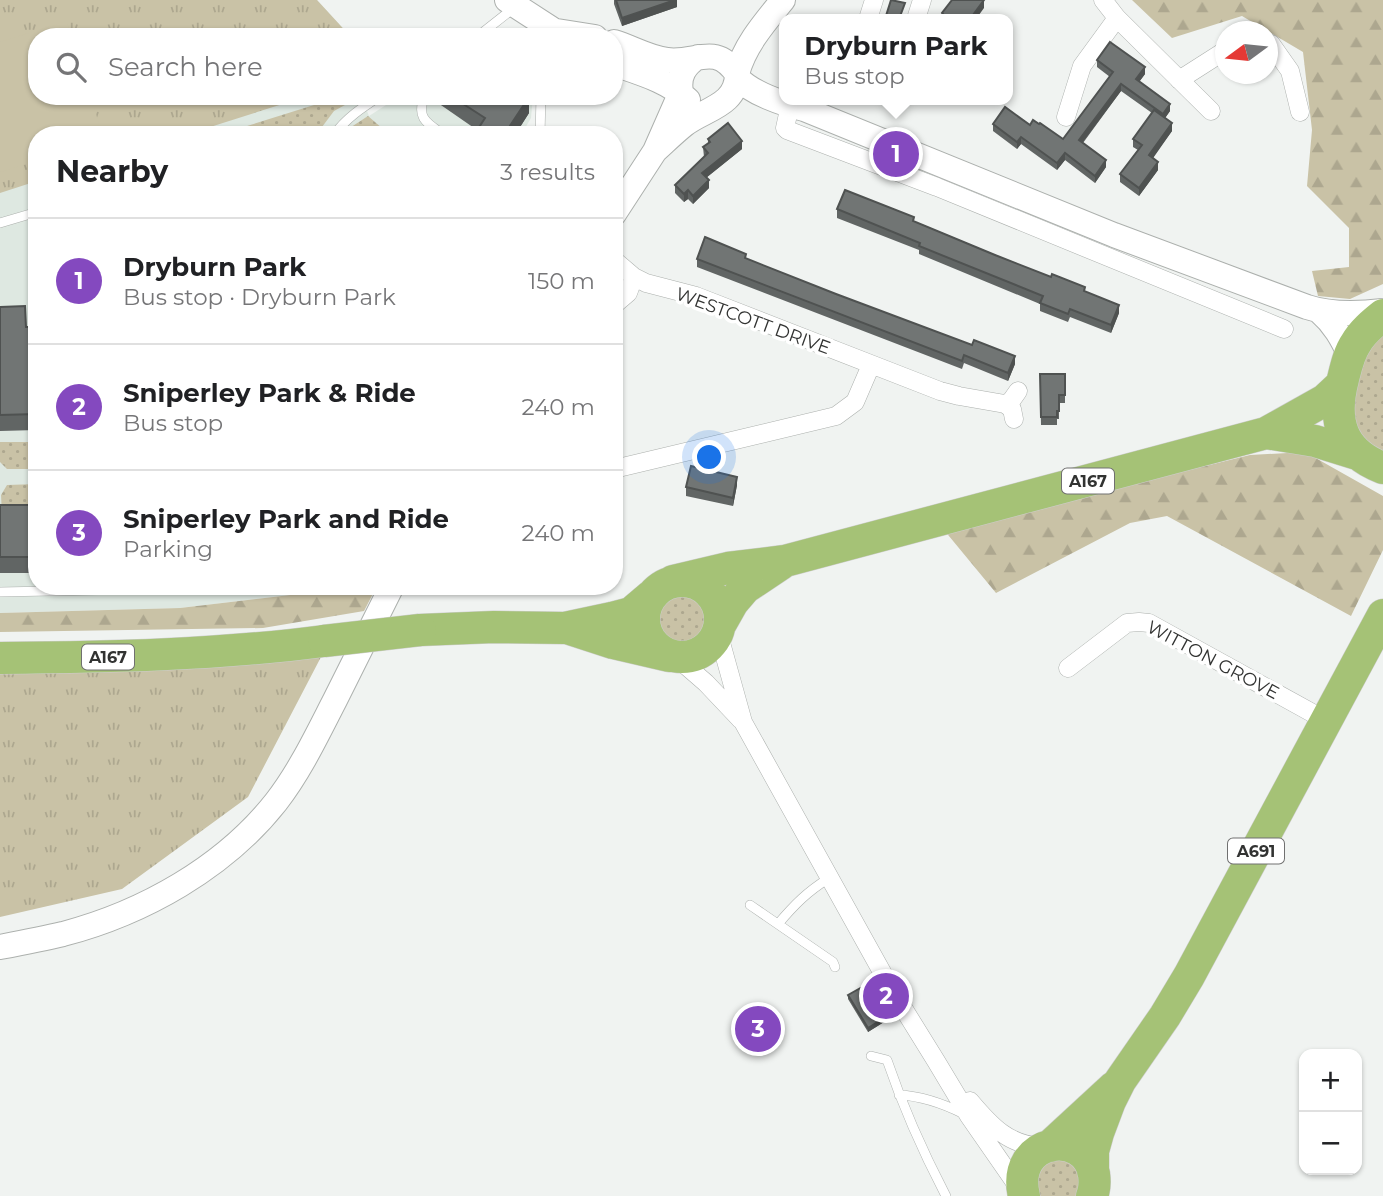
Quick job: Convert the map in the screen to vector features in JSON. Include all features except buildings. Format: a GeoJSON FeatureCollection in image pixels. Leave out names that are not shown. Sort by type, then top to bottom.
{"type":"FeatureCollection","features":[{"type":"Feature","properties":{"kind":"highway","name":"A167"},"geometry":{"type":"LineString","coordinates":[[1370,461],[1346,443],[1338,412],[1345,370],[1356,342],[1383,313]]}},
{"type":"Feature","properties":{"kind":"highway","name":"A167"},"geometry":{"type":"LineString","coordinates":[[0,658],[177,655],[420,630],[565,628],[612,618],[631,613],[662,588],[729,568],[785,561],[1266,433],[1325,400],[1345,370]]}},
{"type":"Feature","properties":{"kind":"highway","name":"A167"},"geometry":{"type":"LineString","coordinates":[[1266,433],[1315,441],[1370,461]]}},
{"type":"Feature","properties":{"kind":"highway","name":"A167"},"geometry":{"type":"LineString","coordinates":[[719,629],[733,602],[745,589],[785,561]]}},
{"type":"Feature","properties":{"kind":"highway"},"geometry":{"type":"LineString","coordinates":[[688,580],[701,586],[714,598],[719,609],[719,629],[711,645],[701,653],[687,658],[674,657],[656,648],[647,637],[643,625],[646,604],[662,588],[688,580]]}},
{"type":"Feature","properties":{"kind":"highway","name":"A691"},"geometry":{"type":"LineString","coordinates":[[1093,1184],[1093,1151],[1120,1082],[1189,976],[1383,615]]}},
{"type":"Feature","properties":{"kind":"highway","name":"A167"},"geometry":{"type":"LineString","coordinates":[[565,628],[612,643],[674,657]]}},
{"type":"Feature","properties":{"kind":"highway","name":"A691"},"geometry":{"type":"LineString","coordinates":[[1047,1146],[1120,1082]]}},
{"type":"Feature","properties":{"kind":"highway"},"geometry":{"type":"LineString","coordinates":[[1023,1195],[1021,1175],[1027,1162],[1047,1146],[1067,1146],[1079,1151],[1088,1160],[1093,1184]]}},
{"type":"Feature","properties":{"kind":"main road"},"geometry":{"type":"LineString","coordinates":[[543,0],[553,28]]}},
{"type":"Feature","properties":{"kind":"main road"},"geometry":{"type":"LineString","coordinates":[[655,151],[685,124],[727,101],[746,51],[764,22],[783,0]]}},
{"type":"Feature","properties":{"kind":"main road"},"geometry":{"type":"LineString","coordinates":[[510,2],[548,28]]}},
{"type":"Feature","properties":{"kind":"main road"},"geometry":{"type":"LineString","coordinates":[[623,200],[655,151],[681,92],[680,82],[690,61],[728,47],[764,22]]}},
{"type":"Feature","properties":{"kind":"main road"},"geometry":{"type":"LineString","coordinates":[[623,44],[666,60],[702,56],[722,59],[747,86],[779,100]]}},
{"type":"Feature","properties":{"kind":"main road"},"geometry":{"type":"LineString","coordinates":[[623,68],[681,92],[699,106],[736,103],[779,105]]}},
{"type":"Feature","properties":{"kind":"main road"},"geometry":{"type":"LineString","coordinates":[[789,105],[804,108],[941,177],[1110,246],[1319,311],[1383,313]]}},
{"type":"Feature","properties":{"kind":"main road"},"geometry":{"type":"LineString","coordinates":[[1319,311],[1338,332],[1345,370]]}},
{"type":"Feature","properties":{"kind":"main road"},"geometry":{"type":"LineString","coordinates":[[0,947],[62,934],[102,922],[146,904],[198,874],[242,839],[276,801],[310,749],[387,595]]}},
{"type":"Feature","properties":{"kind":"street"},"geometry":{"type":"LineString","coordinates":[[1102,0],[1211,111]]}},
{"type":"Feature","properties":{"kind":"street"},"geometry":{"type":"LineString","coordinates":[[1066,117],[1082,66],[1117,18]]}},
{"type":"Feature","properties":{"kind":"street"},"geometry":{"type":"LineString","coordinates":[[1278,54],[1290,71],[1300,113]]}},
{"type":"Feature","properties":{"kind":"street"},"geometry":{"type":"LineString","coordinates":[[1179,80],[1215,57]]}},
{"type":"Feature","properties":{"kind":"street"},"geometry":{"type":"LineString","coordinates":[[1110,246],[1283,328]]}},
{"type":"Feature","properties":{"kind":"street","name":"WESTCOTT DRIVE"},"geometry":{"type":"LineString","coordinates":[[623,268],[646,283],[696,296],[940,391],[1009,411],[1018,390]]}},
{"type":"Feature","properties":{"kind":"street"},"geometry":{"type":"LineString","coordinates":[[623,297],[628,293],[634,277]]}},
{"type":"Feature","properties":{"kind":"street"},"geometry":{"type":"LineString","coordinates":[[623,467],[836,416],[855,402],[871,365]]}},
{"type":"Feature","properties":{"kind":"street","name":"WITTON GROVE"},"geometry":{"type":"LineString","coordinates":[[1068,667],[1118,628],[1127,624],[1149,622],[1325,720]]}},
{"type":"Feature","properties":{"kind":"street"},"geometry":{"type":"LineString","coordinates":[[719,629],[743,722]]}},
{"type":"Feature","properties":{"kind":"street"},"geometry":{"type":"LineString","coordinates":[[674,657],[706,682],[743,722],[892,990],[968,1116],[1023,1195]]}},
{"type":"Feature","properties":{"kind":"street"},"geometry":{"type":"LineString","coordinates":[[936,1061],[996,1130],[1007,1138],[1024,1144],[1047,1146]]}},
{"type":"Feature","properties":{"kind":"lane"},"geometry":{"type":"LineString","coordinates":[[487,28],[510,2]]}},
{"type":"Feature","properties":{"kind":"lane"},"geometry":{"type":"LineString","coordinates":[[340,126],[366,105]]}},
{"type":"Feature","properties":{"kind":"lane"},"geometry":{"type":"LineString","coordinates":[[422,105],[422,118],[430,126]]}},
{"type":"Feature","properties":{"kind":"lane"},"geometry":{"type":"LineString","coordinates":[[540,126],[541,105]]}},
{"type":"Feature","properties":{"kind":"lane"},"geometry":{"type":"LineString","coordinates":[[0,223],[28,215]]}},
{"type":"Feature","properties":{"kind":"lane"},"geometry":{"type":"LineString","coordinates":[[0,592],[28,591]]}},
{"type":"Feature","properties":{"kind":"lane"},"geometry":{"type":"LineString","coordinates":[[778,924],[810,890],[829,878]]}},
{"type":"Feature","properties":{"kind":"lane"},"geometry":{"type":"LineString","coordinates":[[750,905],[833,962],[835,967]]}},
{"type":"Feature","properties":{"kind":"lane"},"geometry":{"type":"LineString","coordinates":[[871,1056],[887,1060],[899,1096],[946,1196]]}},
{"type":"Feature","properties":{"kind":"lane"},"geometry":{"type":"LineString","coordinates":[[899,1096],[919,1097],[937,1102],[968,1116]]}},
{"type":"Feature","properties":{"kind":"shaded area"},"geometry":{"type":"Polygon","coordinates":[[[0,0],[317,0],[343,28],[28,28],[28,105],[365,105],[369,116],[386,105],[532,105],[531,118],[526,126],[28,126],[28,595],[290,595],[180,608],[0,613],[0,0]]]}},
{"type":"Feature","properties":{"kind":"green space"},"geometry":{"type":"Polygon","coordinates":[[[0,0],[317,0],[343,28],[28,28],[28,105],[280,105],[213,126],[28,126],[28,184],[0,193],[0,0]]]}},
{"type":"Feature","properties":{"kind":"green space"},"geometry":{"type":"Polygon","coordinates":[[[1132,0],[1383,0],[1383,284],[1350,299],[1318,296],[1312,271],[1349,267],[1349,228],[1307,186],[1312,130],[1303,52],[1278,37],[1278,21],[1250,21],[1242,16],[1215,21],[1215,24],[1172,38],[1132,0]]]}},
{"type":"Feature","properties":{"kind":"green space"},"geometry":{"type":"Polygon","coordinates":[[[67,21],[69,28],[45,28],[67,21]]]}},
{"type":"Feature","properties":{"kind":"green space"},"geometry":{"type":"Polygon","coordinates":[[[28,33],[28,105],[94,105],[99,126],[28,126],[28,164],[0,172],[0,42],[28,33]]]}},
{"type":"Feature","properties":{"kind":"green space"},"geometry":{"type":"Polygon","coordinates":[[[314,105],[345,105],[334,111],[323,126],[247,126],[314,105]]]}},
{"type":"Feature","properties":{"kind":"green space"},"geometry":{"type":"Polygon","coordinates":[[[368,116],[380,126],[353,126],[368,116]]]}},
{"type":"Feature","properties":{"kind":"green space"},"geometry":{"type":"Polygon","coordinates":[[[1383,331],[1383,457],[1358,434],[1352,402],[1356,379],[1373,340],[1383,331]]]}},
{"type":"Feature","properties":{"kind":"green space"},"geometry":{"type":"Polygon","coordinates":[[[0,442],[28,442],[28,469],[7,469],[0,462],[0,442]]]}},
{"type":"Feature","properties":{"kind":"green space"},"geometry":{"type":"Polygon","coordinates":[[[1305,452],[1383,496],[1383,550],[1351,616],[1167,516],[1130,523],[996,593],[944,530],[1250,455],[1305,452]]]}},
{"type":"Feature","properties":{"kind":"green space"},"geometry":{"type":"Polygon","coordinates":[[[28,484],[28,513],[2,514],[1,495],[7,485],[28,484]]]}},
{"type":"Feature","properties":{"kind":"green space"},"geometry":{"type":"Polygon","coordinates":[[[683,594],[702,601],[709,620],[702,639],[683,646],[664,639],[657,620],[664,601],[683,594]]]}},
{"type":"Feature","properties":{"kind":"green space"},"geometry":{"type":"Polygon","coordinates":[[[290,595],[372,595],[364,611],[263,628],[0,632],[0,613],[180,608],[290,595]]]}},
{"type":"Feature","properties":{"kind":"green space"},"geometry":{"type":"Polygon","coordinates":[[[321,657],[248,797],[122,889],[0,917],[0,673],[321,657]]]}},
{"type":"Feature","properties":{"kind":"green space"},"geometry":{"type":"Polygon","coordinates":[[[1056,1155],[1081,1170],[1079,1196],[1035,1196],[1032,1171],[1056,1155]]]}},
{"type":"Feature","properties":{"kind":"place","name":"Dryburn Park"},"geometry":{"type":"Point","coordinates":[896,154]}},
{"type":"Feature","properties":{"kind":"place","name":"Sniperley Park & Ride"},"geometry":{"type":"Point","coordinates":[886,996]}},
{"type":"Feature","properties":{"kind":"place","name":"Sniperley Park and Ride"},"geometry":{"type":"Point","coordinates":[758,1029]}}]}
